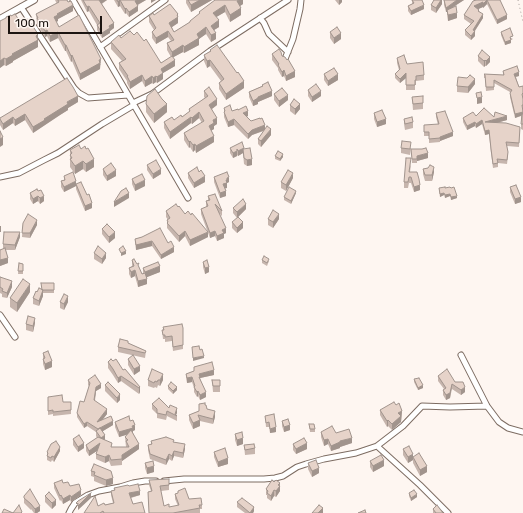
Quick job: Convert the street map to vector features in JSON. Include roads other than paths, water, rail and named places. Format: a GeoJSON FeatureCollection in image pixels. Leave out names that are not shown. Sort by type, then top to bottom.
{"type":"FeatureCollection","features":[{"type":"Feature","properties":{"kind":"street"},"geometry":{"type":"LineString","coordinates":[[0,19],[34,0]]}},
{"type":"Feature","properties":{"kind":"street"},"geometry":{"type":"LineString","coordinates":[[73,0],[188,198]]}},
{"type":"Feature","properties":{"kind":"street"},"geometry":{"type":"LineString","coordinates":[[100,47],[165,0]]}},
{"type":"Feature","properties":{"kind":"street"},"geometry":{"type":"LineString","coordinates":[[0,177],[19,173],[58,153],[133,104],[152,94],[210,51],[288,0]]}},
{"type":"Feature","properties":{"kind":"street"},"geometry":{"type":"LineString","coordinates":[[285,59],[293,39],[301,0]]}},
{"type":"Feature","properties":{"kind":"street"},"geometry":{"type":"LineString","coordinates":[[22,8],[74,88],[79,93],[88,98],[128,95]]}},
{"type":"Feature","properties":{"kind":"street"},"geometry":{"type":"LineString","coordinates":[[260,18],[269,34],[288,52]]}},
{"type":"Feature","properties":{"kind":"street"},"geometry":{"type":"LineString","coordinates":[[0,315],[15,337]]}},
{"type":"Feature","properties":{"kind":"street"},"geometry":{"type":"LineString","coordinates":[[461,355],[487,406],[499,422],[508,428],[523,432]]}},
{"type":"Feature","properties":{"kind":"street"},"geometry":{"type":"LineString","coordinates":[[69,513],[75,503],[88,496],[99,491],[120,488],[133,483],[184,479],[264,479],[283,476],[297,467],[306,464],[356,453],[377,446],[403,426],[422,406],[450,408],[487,406]]}},
{"type":"Feature","properties":{"kind":"street"},"geometry":{"type":"LineString","coordinates":[[377,446],[448,513]]}}]}
